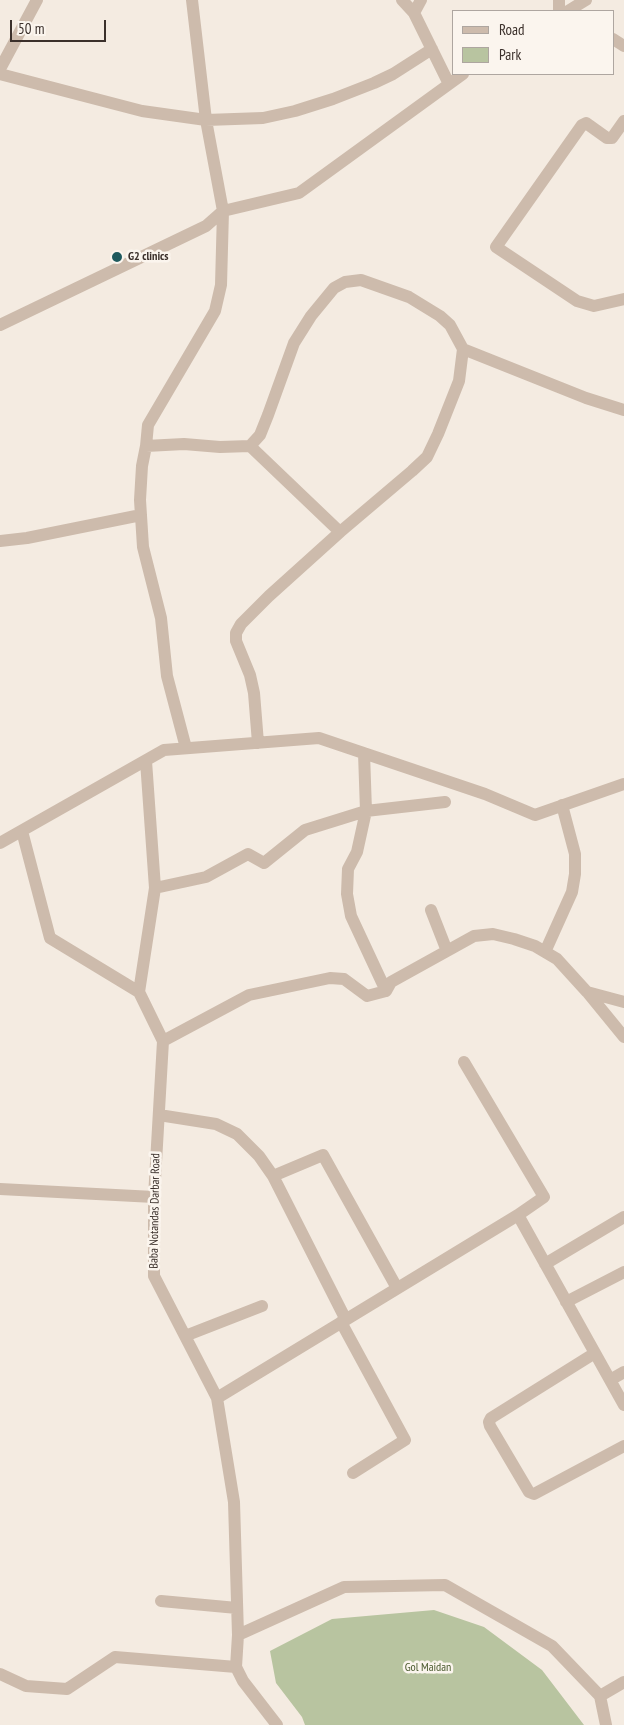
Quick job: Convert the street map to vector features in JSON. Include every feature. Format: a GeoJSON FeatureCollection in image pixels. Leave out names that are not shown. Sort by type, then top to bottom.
{"type":"FeatureCollection","features":[{"type":"Feature","properties":{"kind":"street"},"geometry":{"type":"LineString","coordinates":[[0,69],[37,0]]}},
{"type":"Feature","properties":{"kind":"street"},"geometry":{"type":"LineString","coordinates":[[186,748],[168,676],[161,618],[143,547],[140,500],[142,466],[148,425],[215,311],[221,285],[223,211],[206,120],[192,0]]}},
{"type":"Feature","properties":{"kind":"street"},"geometry":{"type":"LineString","coordinates":[[402,0],[414,13],[449,84]]}},
{"type":"Feature","properties":{"kind":"street"},"geometry":{"type":"LineString","coordinates":[[414,13],[421,0]]}},
{"type":"Feature","properties":{"kind":"street"},"geometry":{"type":"LineString","coordinates":[[571,10],[586,0]]}},
{"type":"Feature","properties":{"kind":"street"},"geometry":{"type":"LineString","coordinates":[[0,74],[118,105],[206,120],[263,118],[296,111],[374,83],[393,74],[432,50]]}},
{"type":"Feature","properties":{"kind":"street"},"geometry":{"type":"LineString","coordinates":[[0,325],[206,226],[223,211],[299,193],[461,75]]}},
{"type":"Feature","properties":{"kind":"street"},"geometry":{"type":"LineString","coordinates":[[624,121],[612,138],[607,138],[586,124],[582,125],[496,247],[577,301],[594,306],[624,299]]}},
{"type":"Feature","properties":{"kind":"street"},"geometry":{"type":"LineString","coordinates":[[250,446],[260,435],[294,343],[325,297],[334,288],[345,282],[361,280],[409,297],[450,324],[463,349],[459,381],[427,457],[269,596],[241,624],[236,633],[236,641],[250,675],[254,693],[258,743]]}},
{"type":"Feature","properties":{"kind":"street"},"geometry":{"type":"LineString","coordinates":[[463,349],[586,398],[624,410]]}},
{"type":"Feature","properties":{"kind":"street"},"geometry":{"type":"LineString","coordinates":[[146,446],[184,444],[220,447],[250,446],[340,532]]}},
{"type":"Feature","properties":{"kind":"street"},"geometry":{"type":"LineString","coordinates":[[0,541],[27,538],[141,515]]}},
{"type":"Feature","properties":{"kind":"street"},"geometry":{"type":"LineString","coordinates":[[0,843],[164,750],[319,738],[486,794],[535,815],[624,784]]}},
{"type":"Feature","properties":{"kind":"street"},"geometry":{"type":"LineString","coordinates":[[364,753],[366,811],[357,852],[348,869],[347,894],[351,916],[386,991]]}},
{"type":"Feature","properties":{"kind":"street"},"geometry":{"type":"LineString","coordinates":[[22,831],[50,938],[139,992],[155,888],[146,761]]}},
{"type":"Feature","properties":{"kind":"street"},"geometry":{"type":"LineString","coordinates":[[155,888],[206,877],[248,854],[264,864],[305,830],[366,811],[445,802]]}},
{"type":"Feature","properties":{"kind":"street"},"geometry":{"type":"LineString","coordinates":[[545,952],[572,892],[575,874],[575,854],[562,805]]}},
{"type":"Feature","properties":{"kind":"street"},"geometry":{"type":"LineString","coordinates":[[431,910],[447,951]]}},
{"type":"Feature","properties":{"kind":"street"},"geometry":{"type":"LineString","coordinates":[[163,1041],[248,995],[330,978],[344,979],[367,996],[386,991],[391,982],[474,936],[493,934],[535,946],[557,959],[624,1037]]}},
{"type":"Feature","properties":{"kind":"street","name":"Baba Notandas Darbar Road"},"geometry":{"type":"LineString","coordinates":[[139,992],[163,1041],[154,1197],[154,1276],[217,1398],[234,1502],[238,1635]]}},
{"type":"Feature","properties":{"kind":"street"},"geometry":{"type":"LineString","coordinates":[[587,992],[624,1002]]}},
{"type":"Feature","properties":{"kind":"street"},"geometry":{"type":"LineString","coordinates":[[217,1398],[518,1215],[544,1197],[464,1062]]}},
{"type":"Feature","properties":{"kind":"street"},"geometry":{"type":"LineString","coordinates":[[159,1114],[216,1124],[237,1134],[259,1156],[273,1176],[343,1321],[405,1440],[353,1473]]}},
{"type":"Feature","properties":{"kind":"street"},"geometry":{"type":"LineString","coordinates":[[273,1176],[323,1154],[397,1288]]}},
{"type":"Feature","properties":{"kind":"street"},"geometry":{"type":"LineString","coordinates":[[0,1189],[154,1197]]}},
{"type":"Feature","properties":{"kind":"street"},"geometry":{"type":"LineString","coordinates":[[518,1215],[624,1405]]}},
{"type":"Feature","properties":{"kind":"street"},"geometry":{"type":"LineString","coordinates":[[546,1264],[624,1217]]}},
{"type":"Feature","properties":{"kind":"street"},"geometry":{"type":"LineString","coordinates":[[566,1302],[624,1272]]}},
{"type":"Feature","properties":{"kind":"street"},"geometry":{"type":"LineString","coordinates":[[184,1336],[262,1306]]}},
{"type":"Feature","properties":{"kind":"street"},"geometry":{"type":"LineString","coordinates":[[595,1353],[491,1418],[490,1426],[529,1492],[534,1494],[624,1446]]}},
{"type":"Feature","properties":{"kind":"street"},"geometry":{"type":"LineString","coordinates":[[610,1380],[624,1372]]}},
{"type":"Feature","properties":{"kind":"street"},"geometry":{"type":"LineString","coordinates":[[277,1725],[243,1681],[236,1667],[238,1635],[344,1587],[445,1585],[552,1646],[600,1696],[606,1725]]}},
{"type":"Feature","properties":{"kind":"street"},"geometry":{"type":"LineString","coordinates":[[161,1601],[237,1608]]}},
{"type":"Feature","properties":{"kind":"street"},"geometry":{"type":"LineString","coordinates":[[0,1674],[26,1686],[67,1689],[115,1657],[236,1667]]}},
{"type":"Feature","properties":{"kind":"street"},"geometry":{"type":"LineString","coordinates":[[600,1696],[624,1682]]}},
{"type":"Feature","properties":{"kind":"green space","name":"Gol Maidan"},"geometry":{"type":"Polygon","coordinates":[[[434,1610],[484,1627],[542,1670],[584,1725],[305,1725],[302,1717],[276,1683],[270,1651],[332,1619],[434,1610]]]}},
{"type":"Feature","properties":{"kind":"place","name":"G2 clinics"},"geometry":{"type":"Point","coordinates":[117,257]}}]}
